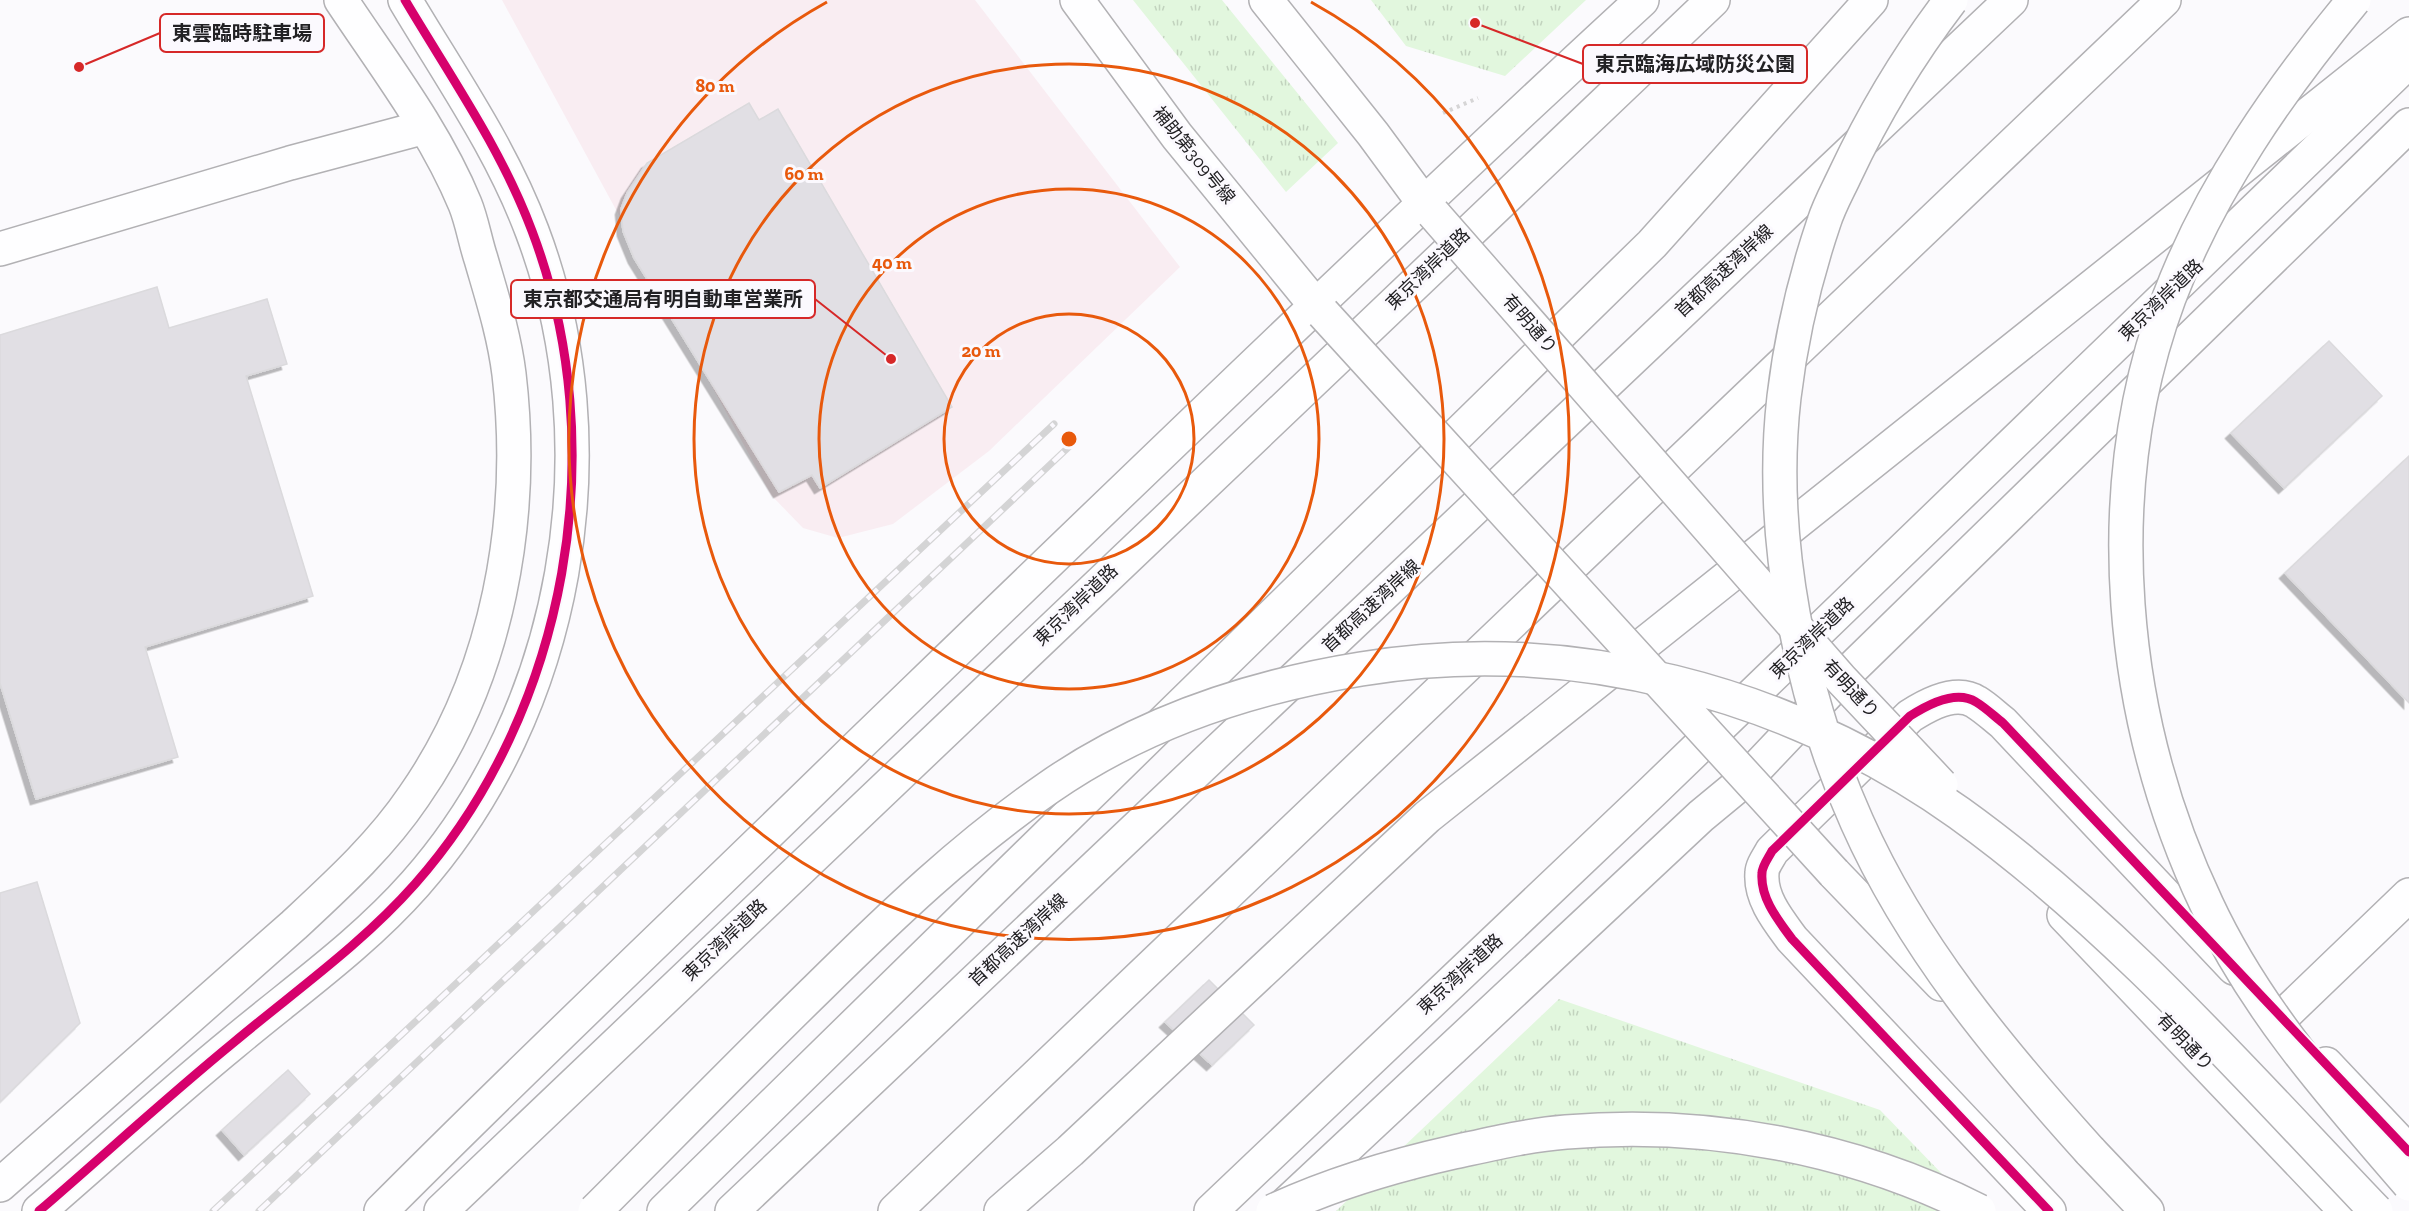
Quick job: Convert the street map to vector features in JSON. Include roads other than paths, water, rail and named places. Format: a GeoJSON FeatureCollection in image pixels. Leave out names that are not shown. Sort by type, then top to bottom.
{"type":"FeatureCollection","features":[{"type":"Feature","properties":{"kind":"main road"},"geometry":{"type":"LineString","coordinates":[[0,1185],[294,925],[381,839],[414,796],[443,749],[480,663],[494,618],[512,504],[513,444],[509,374],[498,315],[465,204],[425,127],[341,0]]}},
{"type":"Feature","properties":{"kind":"main road"},"geometry":{"type":"LineString","coordinates":[[39,1211],[232,1043],[372,929],[415,884],[450,841],[476,803],[519,714],[543,647],[564,566],[571,510],[573,449],[565,362],[552,297],[533,233],[516,193],[472,108],[405,0]]}},
{"type":"Feature","properties":{"kind":"main road","name":"補助第309号線"},"geometry":{"type":"LineString","coordinates":[[1077,0],[1177,136],[1320,309]]}},
{"type":"Feature","properties":{"kind":"main road"},"geometry":{"type":"LineString","coordinates":[[1266,0],[1373,134],[1428,208]]}},
{"type":"Feature","properties":{"kind":"main road"},"geometry":{"type":"LineString","coordinates":[[381,1211],[530,1061],[1252,365],[1320,309],[1428,208],[1482,148],[1642,0]]}},
{"type":"Feature","properties":{"kind":"main road","name":"東京湾岸道路"},"geometry":{"type":"LineString","coordinates":[[441,1211],[1713,0]]}},
{"type":"Feature","properties":{"kind":"main road"},"geometry":{"type":"LineString","coordinates":[[664,1211],[1652,244],[1871,0]]}},
{"type":"Feature","properties":{"kind":"main road"},"geometry":{"type":"LineString","coordinates":[[1951,0],[1916,46],[1864,133],[1824,219],[1799,309],[1784,398],[1781,478],[1786,567],[1799,645],[1832,758],[1857,823],[1886,879],[1933,958],[2027,1081],[2147,1211]]}},
{"type":"Feature","properties":{"kind":"main road","name":"首都高速湾岸線"},"geometry":{"type":"LineString","coordinates":[[732,1211],[2011,0]]}},
{"type":"Feature","properties":{"kind":"main road"},"geometry":{"type":"LineString","coordinates":[[895,1211],[2164,0]]}},
{"type":"Feature","properties":{"kind":"main road"},"geometry":{"type":"LineString","coordinates":[[2354,0],[2277,100],[2235,165],[2197,234],[2169,298],[2151,357],[2135,425],[2127,489],[2126,561],[2131,633],[2141,705],[2158,775],[2180,843],[2208,908],[2276,1021],[2317,1076],[2409,1184]]}},
{"type":"Feature","properties":{"kind":"main road"},"geometry":{"type":"LineString","coordinates":[[1001,1211],[1078,1143],[1427,817],[2409,34]]}},
{"type":"Feature","properties":{"kind":"main road","name":"東京湾岸道路"},"geometry":{"type":"LineString","coordinates":[[1210,1211],[1662,783],[2409,61]]}},
{"type":"Feature","properties":{"kind":"main road"},"geometry":{"type":"LineString","coordinates":[[1279,1211],[1701,816],[1747,778],[1841,680],[2409,124]]}},
{"type":"Feature","properties":{"kind":"main road"},"geometry":{"type":"LineString","coordinates":[[0,249],[331,151],[425,127]]}},
{"type":"Feature","properties":{"kind":"main road","name":"有明通り"},"geometry":{"type":"LineString","coordinates":[[1428,208],[1841,680],[2346,1211]]}},
{"type":"Feature","properties":{"kind":"main road"},"geometry":{"type":"LineString","coordinates":[[1320,309],[1834,873],[2162,1211]]}},
{"type":"Feature","properties":{"kind":"main road"},"geometry":{"type":"LineString","coordinates":[[596,1211],[769,1036],[925,885],[992,829],[1051,786],[1109,750],[1152,730],[1242,695],[1317,676],[1393,663],[1462,658],[1533,658],[1671,681],[1743,702],[1816,732],[1893,772],[1955,811],[2017,857],[2073,905],[2211,1039],[2376,1211]]}},
{"type":"Feature","properties":{"kind":"main road"},"geometry":{"type":"LineString","coordinates":[[2049,1211],[1792,939],[1773,913],[1765,893],[1761,872],[1772,851],[1910,716],[1928,704],[1948,699],[1974,700],[2003,723],[2409,1152]]}},
{"type":"Feature","properties":{"kind":"main road"},"geometry":{"type":"LineString","coordinates":[[2281,1018],[2409,895]]}},
{"type":"Feature","properties":{"kind":"main road"},"geometry":{"type":"LineString","coordinates":[[1273,1211],[1363,1176],[1429,1158],[1564,1132],[1629,1128],[1696,1130],[1764,1140],[1854,1162],[1945,1194],[1979,1211]]}},
{"type":"Feature","properties":{"kind":"railway"},"geometry":{"type":"LineString","coordinates":[[213,1211],[1054,424]]}},
{"type":"Feature","properties":{"kind":"railway"},"geometry":{"type":"LineString","coordinates":[[259,1211],[1073,443]]}},
{"type":"Feature","properties":{"kind":"place","name":"東京臨海広域防災公園"},"geometry":{"type":"Point","coordinates":[1475,23]}},
{"type":"Feature","properties":{"kind":"place","name":"東雲臨時駐車場"},"geometry":{"type":"Point","coordinates":[79,67]}},
{"type":"Feature","properties":{"kind":"place","name":"東京都交通局有明自動車営業所"},"geometry":{"type":"Point","coordinates":[891,359]}}]}
